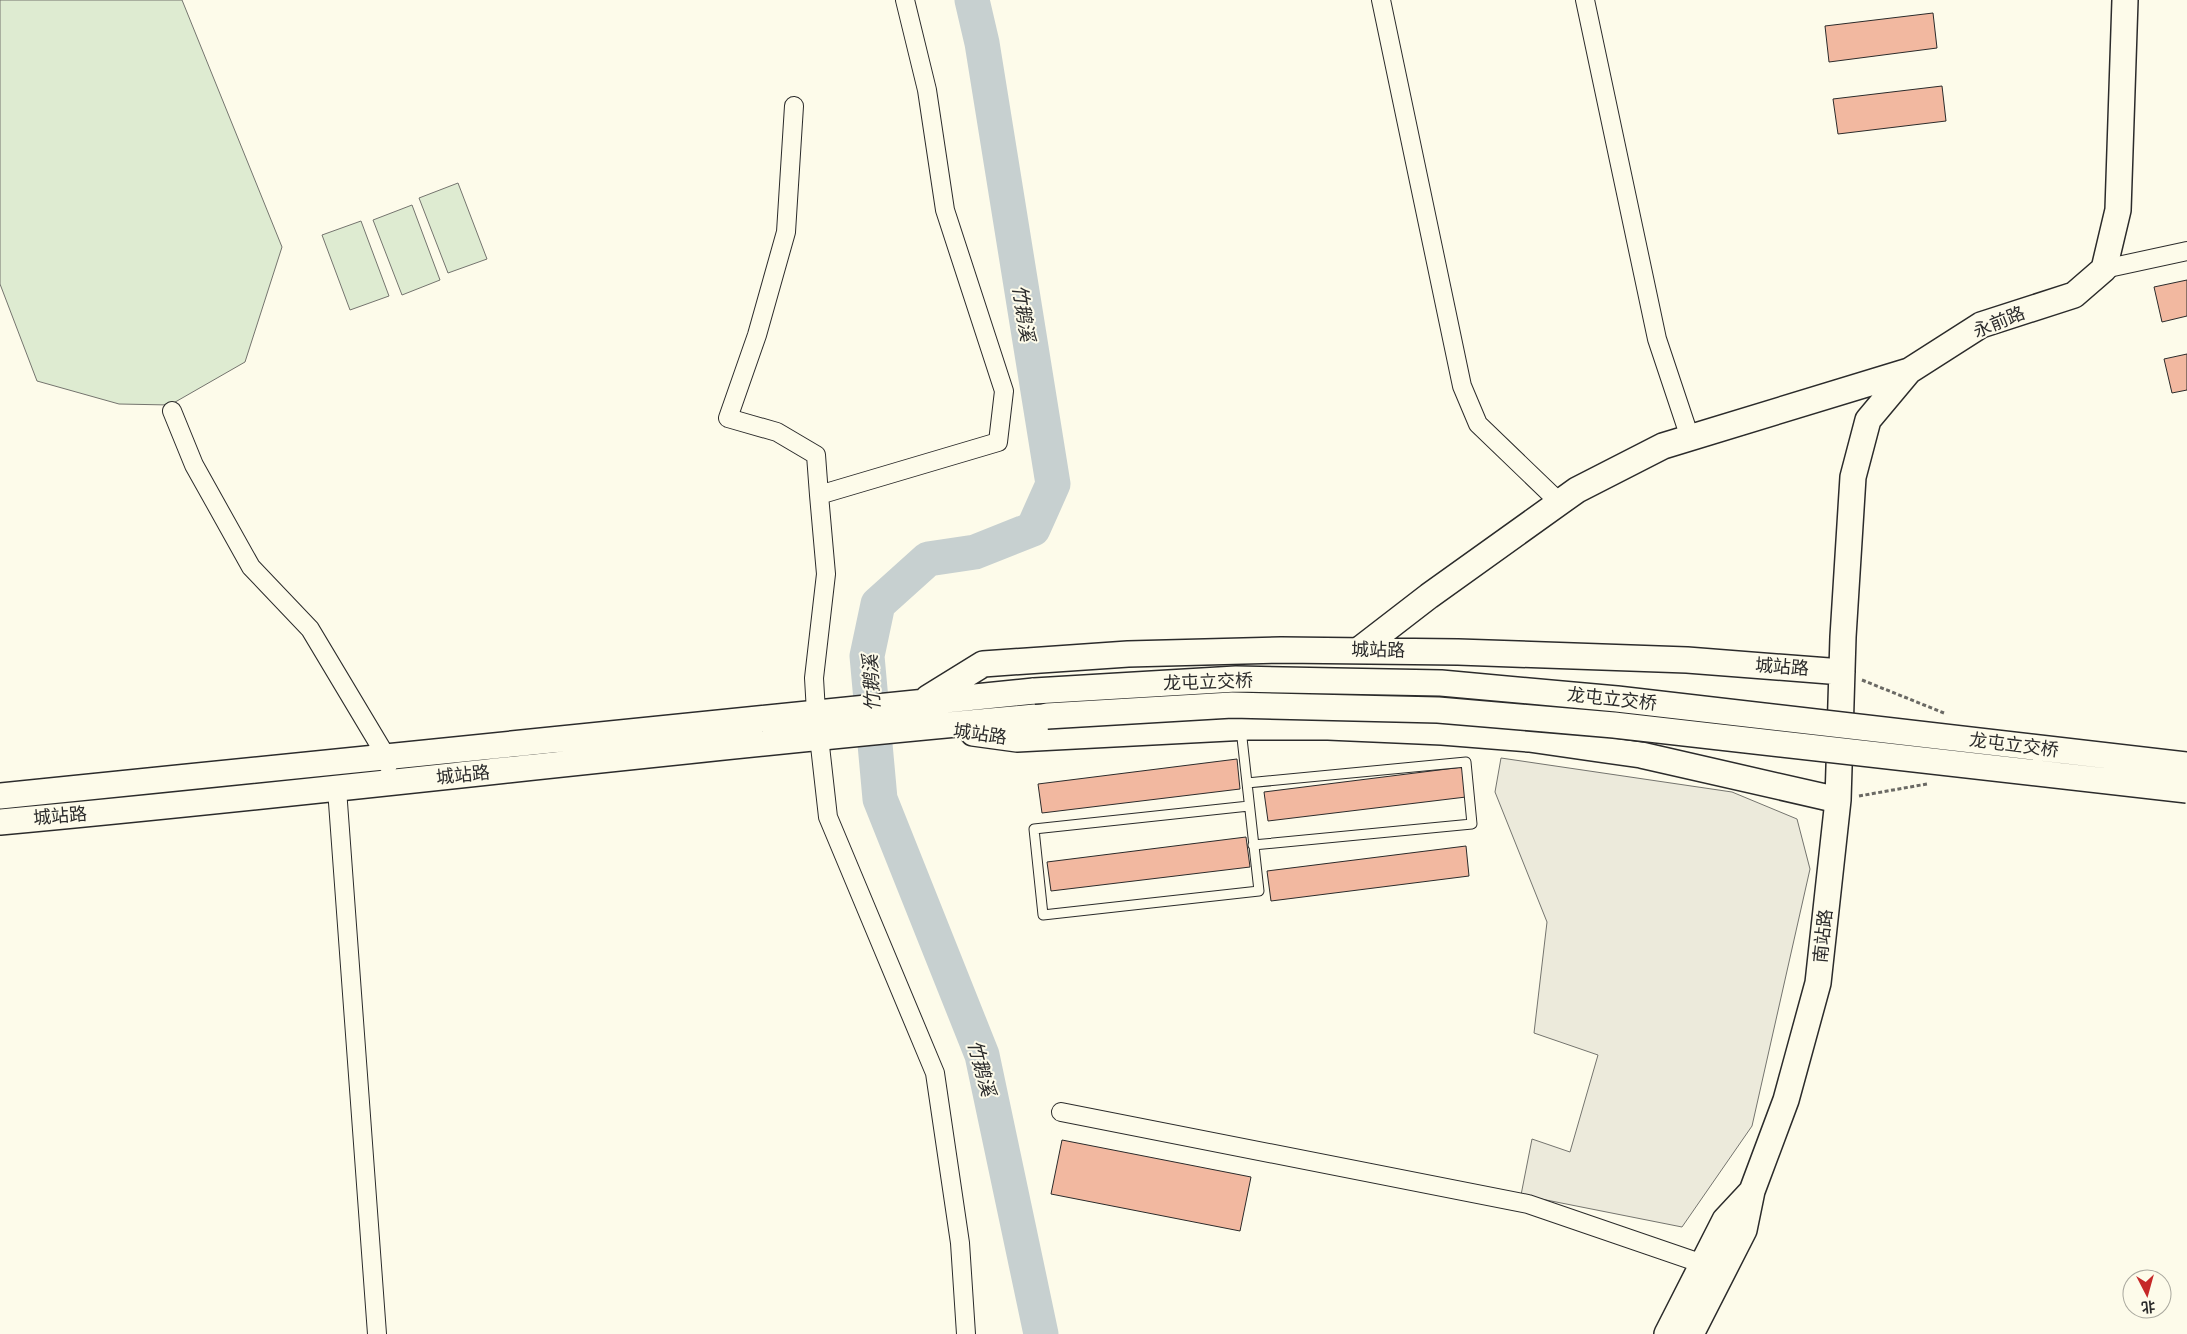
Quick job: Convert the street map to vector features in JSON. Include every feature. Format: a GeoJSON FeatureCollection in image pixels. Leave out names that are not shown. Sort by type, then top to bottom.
{"type":"FeatureCollection","features":[{"type":"Feature","properties":{"kind":"main road"},"geometry":{"type":"LineString","coordinates":[[2104,269],[2118,210],[2125,0]]}},
{"type":"Feature","properties":{"kind":"main road","name":"永前路"},"geometry":{"type":"LineString","coordinates":[[1842,672],[1853,477],[1868,420],[1909,371],[1981,325],[2074,295],[2104,269]]}},
{"type":"Feature","properties":{"kind":"main road"},"geometry":{"type":"LineString","coordinates":[[1359,650],[1429,596],[1559,502],[1577,490],[1663,446],[1909,371]]}},
{"type":"Feature","properties":{"kind":"main road","name":"城站路"},"geometry":{"type":"LineString","coordinates":[[918,701],[982,664],[1128,654],[1281,650],[1458,652],[1687,660],[1842,672]]}},
{"type":"Feature","properties":{"kind":"main road","name":"南站路"},"geometry":{"type":"LineString","coordinates":[[1691,1334],[1744,1230],[1752,1191],[1786,1100],[1818,982],[1838,800],[1842,672]]}},
{"type":"Feature","properties":{"kind":"main road","name":"龙屯立交桥"},"geometry":{"type":"LineString","coordinates":[[1034,691],[1236,679],[1441,683],[1617,699],[2187,765]]}},
{"type":"Feature","properties":{"kind":"main road","name":"城站路"},"geometry":{"type":"LineString","coordinates":[[0,796],[918,701],[1034,691]]}},
{"type":"Feature","properties":{"kind":"main road","name":"龙屯立交桥"},"geometry":{"type":"LineString","coordinates":[[1047,716],[1232,705],[1438,710],[1614,725],[2187,790]]}},
{"type":"Feature","properties":{"kind":"main road","name":"城站路"},"geometry":{"type":"LineString","coordinates":[[0,822],[337,789],[827,736],[1047,716]]}},
{"type":"Feature","properties":{"kind":"main road","name":"城站路"},"geometry":{"type":"LineString","coordinates":[[920,727],[1017,739],[1240,727],[1347,728],[1442,732],[1529,739],[1641,755],[1838,800]]}},
{"type":"Feature","properties":{"kind":"main road","name":"南站路"},"geometry":{"type":"LineString","coordinates":[[1666,1334],[1726,1220],[1752,1191]]}},
{"type":"Feature","properties":{"kind":"street"},"geometry":{"type":"LineString","coordinates":[[820,495],[998,442],[1004,391],[945,210],[927,90],[905,0]]}},
{"type":"Feature","properties":{"kind":"street"},"geometry":{"type":"LineString","coordinates":[[1381,0],[1462,386],[1478,424],[1559,502]]}},
{"type":"Feature","properties":{"kind":"street"},"geometry":{"type":"LineString","coordinates":[[1585,0],[1657,339],[1690,438]]}},
{"type":"Feature","properties":{"kind":"street"},"geometry":{"type":"LineString","coordinates":[[794,106],[786,232],[757,336],[728,418],[777,432],[816,455],[826,574],[814,678],[825,711]]}},
{"type":"Feature","properties":{"kind":"street"},"geometry":{"type":"LineString","coordinates":[[2104,269],[2187,251]]}},
{"type":"Feature","properties":{"kind":"street"},"geometry":{"type":"LineString","coordinates":[[172,411],[194,464],[251,567],[310,629],[386,756],[390,783]]}},
{"type":"Feature","properties":{"kind":"street"},"geometry":{"type":"LineString","coordinates":[[827,736],[828,817],[935,1072],[960,1243],[966,1334]]}},
{"type":"Feature","properties":{"kind":"street"},"geometry":{"type":"LineString","coordinates":[[337,789],[377,1334]]}},
{"type":"Feature","properties":{"kind":"street"},"geometry":{"type":"LineString","coordinates":[[1061,1112],[1528,1204],[1703,1264]]}},
{"type":"Feature","properties":{"kind":"lane"},"geometry":{"type":"LineString","coordinates":[[1240,727],[1259,891],[1043,915],[1034,829],[1249,806]]}},
{"type":"Feature","properties":{"kind":"lane"},"geometry":{"type":"LineString","coordinates":[[1247,783],[1466,762],[1472,824],[1254,845]]}},
{"type":"Feature","properties":{"kind":"green space"},"geometry":{"type":"Polygon","coordinates":[[[0,0],[182,0],[282,247],[245,362],[170,405],[119,404],[37,381],[0,284],[0,0]]]}},
{"type":"Feature","properties":{"kind":"green space"},"geometry":{"type":"Polygon","coordinates":[[[458,183],[487,259],[448,273],[419,198],[458,183]]]}},
{"type":"Feature","properties":{"kind":"green space"},"geometry":{"type":"Polygon","coordinates":[[[412,205],[440,280],[402,295],[373,220],[412,205]]]}},
{"type":"Feature","properties":{"kind":"green space"},"geometry":{"type":"Polygon","coordinates":[[[361,221],[389,296],[350,310],[322,235],[361,221]]]}},
{"type":"Feature","properties":{"kind":"shaded area"},"geometry":{"type":"Polygon","coordinates":[[[1501,758],[1732,792],[1797,819],[1810,869],[1752,1126],[1682,1227],[1521,1195],[1532,1139],[1570,1152],[1598,1055],[1534,1033],[1547,922],[1495,792],[1501,758]]]}},
{"type":"Feature","properties":{"kind":"building"},"geometry":{"type":"Polygon","coordinates":[[[1933,13],[1937,48],[1829,62],[1825,26],[1933,13]]]}},
{"type":"Feature","properties":{"kind":"building"},"geometry":{"type":"Polygon","coordinates":[[[1942,86],[1946,121],[1838,134],[1833,99],[1942,86]]]}},
{"type":"Feature","properties":{"kind":"building"},"geometry":{"type":"Polygon","coordinates":[[[2187,280],[2187,316],[2162,322],[2154,287],[2187,280]]]}},
{"type":"Feature","properties":{"kind":"building"},"geometry":{"type":"Polygon","coordinates":[[[2187,354],[2187,390],[2172,393],[2164,359],[2187,354]]]}},
{"type":"Feature","properties":{"kind":"building"},"geometry":{"type":"Polygon","coordinates":[[[1237,759],[1240,789],[1042,813],[1038,784],[1237,759]]]}},
{"type":"Feature","properties":{"kind":"building"},"geometry":{"type":"Polygon","coordinates":[[[1463,767],[1466,797],[1268,821],[1264,792],[1463,767]]]}},
{"type":"Feature","properties":{"kind":"building"},"geometry":{"type":"Polygon","coordinates":[[[1246,837],[1250,867],[1051,891],[1047,862],[1246,837]]]}},
{"type":"Feature","properties":{"kind":"building"},"geometry":{"type":"Polygon","coordinates":[[[1466,846],[1469,876],[1271,901],[1267,871],[1466,846]]]}},
{"type":"Feature","properties":{"kind":"building"},"geometry":{"type":"Polygon","coordinates":[[[1062,1140],[1251,1177],[1240,1231],[1051,1194],[1062,1140]]]}},
{"type":"Feature","properties":{"kind":"waterway","name":"竹鹅溪"},"geometry":{"type":"LineString","coordinates":[[972,0],[982,43],[1053,484],[1033,529],[975,552],[928,559],[878,604],[867,656],[880,799],[982,1055],[1041,1334]]}}]}
